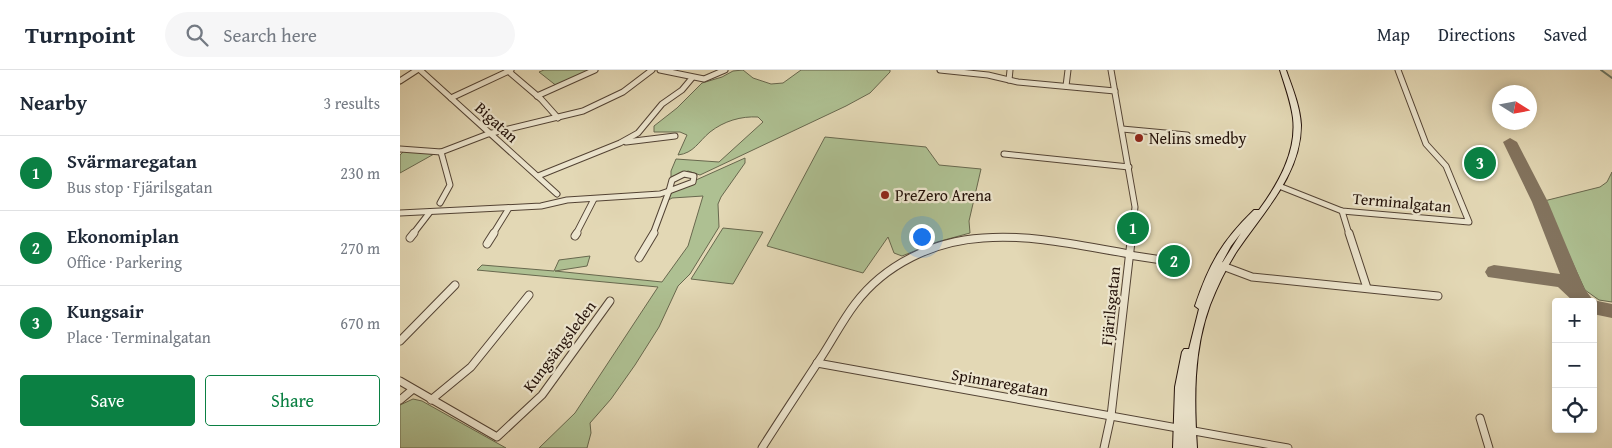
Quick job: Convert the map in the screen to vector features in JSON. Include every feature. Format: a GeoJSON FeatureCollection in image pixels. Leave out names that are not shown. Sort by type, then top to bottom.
{"type":"FeatureCollection","features":[{"type":"Feature","properties":{"kind":"main road"},"geometry":{"type":"LineString","coordinates":[[1179,448],[1180,387],[1197,313],[1219,265],[1268,202],[1289,166],[1297,134],[1294,105],[1283,70]]}},
{"type":"Feature","properties":{"kind":"main road"},"geometry":{"type":"LineString","coordinates":[[1191,448],[1191,359],[1197,330],[1219,265]]}},
{"type":"Feature","properties":{"kind":"street"},"geometry":{"type":"LineString","coordinates":[[400,81],[419,70]]}},
{"type":"Feature","properties":{"kind":"street","name":"Bigatan"},"geometry":{"type":"LineString","coordinates":[[419,70],[556,194]]}},
{"type":"Feature","properties":{"kind":"street"},"geometry":{"type":"LineString","coordinates":[[451,98],[509,70],[558,118]]}},
{"type":"Feature","properties":{"kind":"street"},"geometry":{"type":"LineString","coordinates":[[537,96],[595,70]]}},
{"type":"Feature","properties":{"kind":"street"},"geometry":{"type":"LineString","coordinates":[[400,149],[441,152],[488,134],[583,111],[623,92],[652,70]]}},
{"type":"Feature","properties":{"kind":"street"},"geometry":{"type":"LineString","coordinates":[[660,70],[704,79],[724,70]]}},
{"type":"Feature","properties":{"kind":"street"},"geometry":{"type":"LineString","coordinates":[[940,70],[988,75],[1008,80],[1115,91]]}},
{"type":"Feature","properties":{"kind":"street"},"geometry":{"type":"LineString","coordinates":[[1008,80],[1010,70]]}},
{"type":"Feature","properties":{"kind":"street"},"geometry":{"type":"LineString","coordinates":[[1066,86],[1068,70]]}},
{"type":"Feature","properties":{"kind":"street","name":"Fjärilsgatan"},"geometry":{"type":"LineString","coordinates":[[1104,448],[1111,416],[1135,207],[1111,70]]}},
{"type":"Feature","properties":{"kind":"street","name":"Terminalgatan"},"geometry":{"type":"LineString","coordinates":[[1279,186],[1342,211],[1469,222],[1448,171],[1426,144],[1398,70]]}},
{"type":"Feature","properties":{"kind":"street"},"geometry":{"type":"LineString","coordinates":[[538,176],[620,143],[638,133],[662,104],[682,90],[692,78]]}},
{"type":"Feature","properties":{"kind":"street"},"geometry":{"type":"LineString","coordinates":[[1122,129],[1187,135]]}},
{"type":"Feature","properties":{"kind":"street"},"geometry":{"type":"LineString","coordinates":[[620,143],[675,136]]}},
{"type":"Feature","properties":{"kind":"street"},"geometry":{"type":"LineString","coordinates":[[440,203],[450,185],[444,171],[441,152]]}},
{"type":"Feature","properties":{"kind":"street"},"geometry":{"type":"LineString","coordinates":[[1004,154],[1129,167]]}},
{"type":"Feature","properties":{"kind":"street"},"geometry":{"type":"LineString","coordinates":[[400,213],[509,208],[667,193],[693,182],[694,176],[690,174],[672,180],[667,193],[667,201],[653,239],[639,258]]}},
{"type":"Feature","properties":{"kind":"street"},"geometry":{"type":"LineString","coordinates":[[575,236],[594,199]]}},
{"type":"Feature","properties":{"kind":"street"},"geometry":{"type":"LineString","coordinates":[[487,244],[509,208]]}},
{"type":"Feature","properties":{"kind":"street","name":"Terminalgatan"},"geometry":{"type":"LineString","coordinates":[[1342,211],[1367,288]]}},
{"type":"Feature","properties":{"kind":"street"},"geometry":{"type":"LineString","coordinates":[[410,238],[430,212]]}},
{"type":"Feature","properties":{"kind":"street"},"geometry":{"type":"LineString","coordinates":[[762,448],[856,303],[872,284],[895,265],[917,253],[942,244],[973,237],[996,236],[1162,260]]}},
{"type":"Feature","properties":{"kind":"street"},"geometry":{"type":"LineString","coordinates":[[1219,265],[1252,277],[1438,296]]}},
{"type":"Feature","properties":{"kind":"street"},"geometry":{"type":"LineString","coordinates":[[400,341],[412,332],[455,286]]}},
{"type":"Feature","properties":{"kind":"street"},"geometry":{"type":"LineString","coordinates":[[431,400],[471,367],[529,296]]}},
{"type":"Feature","properties":{"kind":"street","name":"Kungsängsleden"},"geometry":{"type":"LineString","coordinates":[[400,382],[497,437],[542,395],[610,300]]}},
{"type":"Feature","properties":{"kind":"street","name":"Spinnaregatan"},"geometry":{"type":"LineString","coordinates":[[817,363],[1178,428]]}},
{"type":"Feature","properties":{"kind":"street"},"geometry":{"type":"LineString","coordinates":[[400,400],[412,390]]}},
{"type":"Feature","properties":{"kind":"street"},"geometry":{"type":"LineString","coordinates":[[1480,418],[1489,448]]}},
{"type":"Feature","properties":{"kind":"street"},"geometry":{"type":"LineString","coordinates":[[1178,428],[1288,448]]}},
{"type":"Feature","properties":{"kind":"green space"},"geometry":{"type":"Polygon","coordinates":[[[544,70],[595,70],[558,87],[539,72],[544,70]]]}},
{"type":"Feature","properties":{"kind":"green space"},"geometry":{"type":"Polygon","coordinates":[[[743,70],[753,78],[771,84],[783,83],[801,70],[890,70],[890,72],[870,93],[846,106],[700,175],[688,171],[671,178],[671,171],[676,159],[719,162],[763,122],[758,117],[752,117],[739,118],[727,122],[715,128],[688,152],[678,155],[687,135],[680,132],[654,132],[654,126],[677,108],[702,83],[722,77],[733,71],[743,70]]]}},
{"type":"Feature","properties":{"kind":"green space","name":"PreZero Arena"},"geometry":{"type":"Polygon","coordinates":[[[825,137],[926,147],[939,165],[981,169],[969,221],[970,233],[937,242],[902,256],[894,253],[888,237],[863,273],[767,246],[825,137]]]}},
{"type":"Feature","properties":{"kind":"green space"},"geometry":{"type":"Polygon","coordinates":[[[404,151],[434,154],[400,173],[400,155],[404,151]]]}},
{"type":"Feature","properties":{"kind":"green space"},"geometry":{"type":"Polygon","coordinates":[[[745,158],[745,163],[718,204],[719,227],[690,274],[678,286],[659,327],[635,365],[611,399],[590,423],[591,433],[587,448],[539,448],[575,413],[658,287],[477,270],[482,265],[554,271],[559,260],[590,256],[587,266],[555,271],[662,282],[688,246],[703,196],[672,198],[667,201],[667,193],[745,158]]]}},
{"type":"Feature","properties":{"kind":"green space"},"geometry":{"type":"Polygon","coordinates":[[[1612,172],[1612,302],[1599,300],[1585,290],[1544,201],[1600,187],[1607,182],[1612,172]]]}},
{"type":"Feature","properties":{"kind":"green space"},"geometry":{"type":"Polygon","coordinates":[[[723,228],[763,232],[733,284],[691,279],[723,228]]]}},
{"type":"Feature","properties":{"kind":"green space"},"geometry":{"type":"Polygon","coordinates":[[[413,399],[422,401],[506,448],[400,448],[400,405],[413,399]]]}},
{"type":"Feature","properties":{"kind":"building"},"geometry":{"type":"Polygon","coordinates":[[[1473,155],[1478,156],[1480,165],[1474,164],[1473,155]]]}},
{"type":"Feature","properties":{"kind":"building"},"geometry":{"type":"Polygon","coordinates":[[[1180,247],[1187,249],[1187,262],[1167,256],[1169,252],[1167,248],[1180,249],[1180,247]]]}},
{"type":"Feature","properties":{"kind":"waterway"},"geometry":{"type":"LineString","coordinates":[[1601,70],[1612,78]]}},
{"type":"Feature","properties":{"kind":"taxiway"},"geometry":{"type":"LineString","coordinates":[[1510,142],[1540,202],[1576,292],[1581,298]]}},
{"type":"Feature","properties":{"kind":"taxiway"},"geometry":{"type":"LineString","coordinates":[[1494,272],[1562,281],[1575,290]]}},
{"type":"Feature","properties":{"kind":"taxiway"},"geometry":{"type":"LineString","coordinates":[[1597,308],[1612,311]]}},
{"type":"Feature","properties":{"kind":"place","name":"Nelins smedby"},"geometry":{"type":"Point","coordinates":[1139,138]}},
{"type":"Feature","properties":{"kind":"place","name":"Kungsair"},"geometry":{"type":"Point","coordinates":[1480,163]}},
{"type":"Feature","properties":{"kind":"place","name":"PreZero Arena"},"geometry":{"type":"Point","coordinates":[885,195]}},
{"type":"Feature","properties":{"kind":"place","name":"Svärmaregatan"},"geometry":{"type":"Point","coordinates":[1133,228]}},
{"type":"Feature","properties":{"kind":"place","name":"Ekonomiplan"},"geometry":{"type":"Point","coordinates":[1174,261]}}]}
